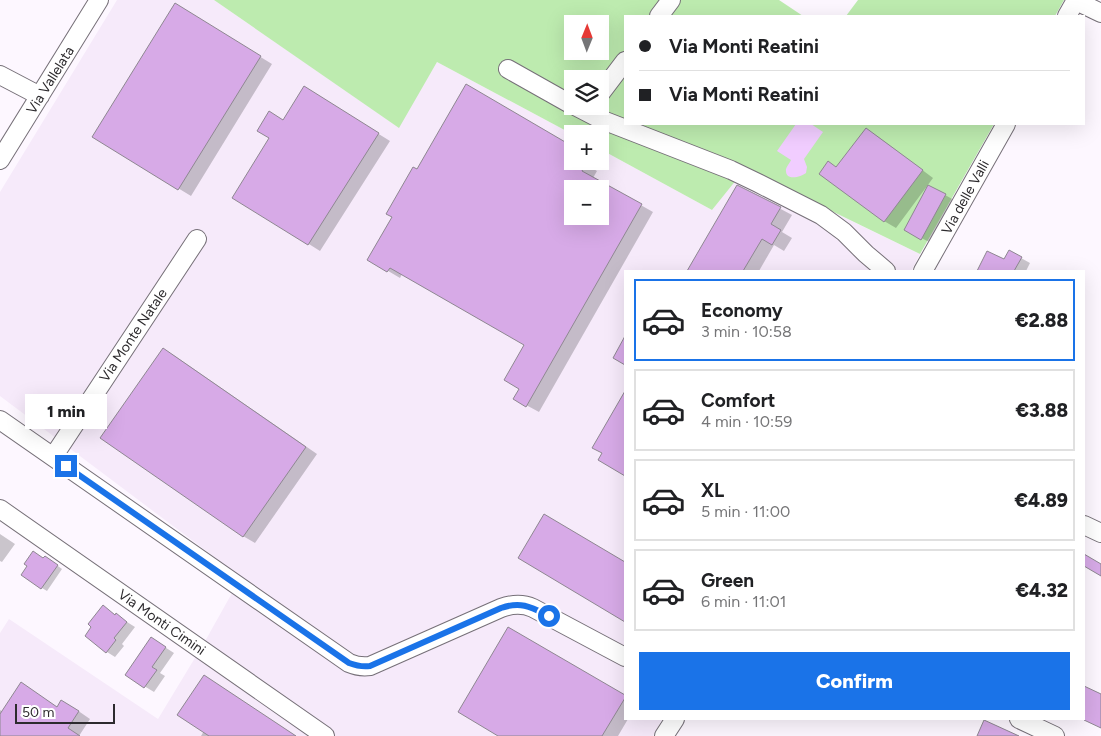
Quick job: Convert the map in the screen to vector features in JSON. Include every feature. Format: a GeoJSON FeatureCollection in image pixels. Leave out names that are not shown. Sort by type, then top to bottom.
{"type":"FeatureCollection","features":[{"type":"Feature","properties":{"kind":"street","name":"Via Vallelata"},"geometry":{"type":"LineString","coordinates":[[0,160],[99,0]]}},
{"type":"Feature","properties":{"kind":"street"},"geometry":{"type":"LineString","coordinates":[[660,15],[671,0]]}},
{"type":"Feature","properties":{"kind":"street"},"geometry":{"type":"LineString","coordinates":[[1068,15],[1076,0],[1101,13]]}},
{"type":"Feature","properties":{"kind":"street"},"geometry":{"type":"LineString","coordinates":[[609,82],[624,62]]}},
{"type":"Feature","properties":{"kind":"street"},"geometry":{"type":"LineString","coordinates":[[508,69],[564,98]]}},
{"type":"Feature","properties":{"kind":"street"},"geometry":{"type":"LineString","coordinates":[[0,75],[40,96]]}},
{"type":"Feature","properties":{"kind":"street"},"geometry":{"type":"LineString","coordinates":[[595,115],[606,121],[731,170],[821,215],[844,232],[885,270]]}},
{"type":"Feature","properties":{"kind":"street","name":"Via delle Valli"},"geometry":{"type":"LineString","coordinates":[[924,270],[1005,125]]}},
{"type":"Feature","properties":{"kind":"street","name":"Via Monte Natale"},"geometry":{"type":"LineString","coordinates":[[53,457],[197,239]]}},
{"type":"Feature","properties":{"kind":"street"},"geometry":{"type":"LineString","coordinates":[[0,420],[349,663],[370,666],[501,608],[516,605],[533,608],[624,656]]}},
{"type":"Feature","properties":{"kind":"street","name":"Via Monti Cimini"},"geometry":{"type":"LineString","coordinates":[[0,509],[324,736]]}},
{"type":"Feature","properties":{"kind":"street"},"geometry":{"type":"LineString","coordinates":[[1085,525],[1101,533]]}},
{"type":"Feature","properties":{"kind":"street"},"geometry":{"type":"LineString","coordinates":[[664,736],[674,720]]}},
{"type":"Feature","properties":{"kind":"street"},"geometry":{"type":"LineString","coordinates":[[1021,720],[1055,736]]}},
{"type":"Feature","properties":{"kind":"shaded area"},"geometry":{"type":"Polygon","coordinates":[[[117,0],[214,0],[398,127],[437,62],[564,130],[564,170],[609,170],[609,154],[712,210],[744,169],[920,254],[912,270],[624,270],[624,720],[661,720],[653,736],[0,736],[0,633],[9,619],[158,719],[241,577],[0,396],[0,192],[117,0]]]}},
{"type":"Feature","properties":{"kind":"shaded area"},"geometry":{"type":"Polygon","coordinates":[[[795,125],[812,125],[823,132],[804,159],[807,167],[806,173],[801,176],[788,176],[786,170],[791,160],[777,151],[795,125]]]}},
{"type":"Feature","properties":{"kind":"green space"},"geometry":{"type":"Polygon","coordinates":[[[214,0],[779,0],[802,15],[624,15],[624,125],[993,125],[920,254],[745,169],[712,210],[609,154],[609,125],[564,125],[564,130],[437,62],[399,128],[214,0]]]}},
{"type":"Feature","properties":{"kind":"green space"},"geometry":{"type":"Polygon","coordinates":[[[858,0],[1064,0],[1056,15],[847,15],[858,0]]]}},
{"type":"Feature","properties":{"kind":"building"},"geometry":{"type":"Polygon","coordinates":[[[175,3],[261,56],[178,190],[92,137],[175,3]]]}},
{"type":"Feature","properties":{"kind":"building"},"geometry":{"type":"Polygon","coordinates":[[[466,84],[564,141],[564,170],[582,170],[598,180],[564,180],[564,225],[609,225],[609,186],[642,204],[526,407],[513,399],[519,389],[504,380],[524,345],[390,268],[387,272],[367,260],[392,217],[386,214],[413,167],[417,169],[466,84]]]}},
{"type":"Feature","properties":{"kind":"building"},"geometry":{"type":"Polygon","coordinates":[[[304,86],[379,133],[308,245],[232,198],[269,138],[257,131],[269,111],[283,120],[304,86]]]}},
{"type":"Feature","properties":{"kind":"building"},"geometry":{"type":"Polygon","coordinates":[[[866,128],[923,170],[884,222],[819,174],[828,161],[836,167],[866,128]]]}},
{"type":"Feature","properties":{"kind":"building"},"geometry":{"type":"Polygon","coordinates":[[[737,185],[781,207],[771,224],[781,230],[772,245],[762,239],[744,270],[688,270],[737,185]]]}},
{"type":"Feature","properties":{"kind":"building"},"geometry":{"type":"Polygon","coordinates":[[[928,185],[946,194],[921,240],[904,230],[928,185]]]}},
{"type":"Feature","properties":{"kind":"building"},"geometry":{"type":"Polygon","coordinates":[[[1009,250],[1022,257],[1015,270],[978,270],[987,251],[1004,259],[1009,250]]]}},
{"type":"Feature","properties":{"kind":"building"},"geometry":{"type":"Polygon","coordinates":[[[624,338],[624,364],[613,358],[624,338]]]}},
{"type":"Feature","properties":{"kind":"building"},"geometry":{"type":"Polygon","coordinates":[[[163,348],[306,447],[243,537],[100,438],[163,348]]]}},
{"type":"Feature","properties":{"kind":"building"},"geometry":{"type":"Polygon","coordinates":[[[624,393],[624,475],[598,460],[602,453],[592,448],[624,393]]]}},
{"type":"Feature","properties":{"kind":"building"},"geometry":{"type":"Polygon","coordinates":[[[544,514],[624,561],[624,621],[518,558],[544,514]]]}},
{"type":"Feature","properties":{"kind":"building"},"geometry":{"type":"Polygon","coordinates":[[[33,551],[43,558],[45,556],[58,565],[41,589],[21,575],[27,566],[24,564],[33,551]]]}},
{"type":"Feature","properties":{"kind":"building"},"geometry":{"type":"Polygon","coordinates":[[[1085,555],[1101,564],[1101,576],[1085,567],[1085,555]]]}},
{"type":"Feature","properties":{"kind":"building"},"geometry":{"type":"Polygon","coordinates":[[[103,605],[127,622],[114,638],[116,640],[106,653],[85,636],[91,627],[88,624],[103,605]]]}},
{"type":"Feature","properties":{"kind":"building"},"geometry":{"type":"Polygon","coordinates":[[[508,627],[624,694],[624,700],[602,736],[498,736],[458,712],[508,627]]]}},
{"type":"Feature","properties":{"kind":"building"},"geometry":{"type":"Polygon","coordinates":[[[151,637],[166,647],[152,667],[157,670],[144,688],[125,675],[151,637]]]}},
{"type":"Feature","properties":{"kind":"building"},"geometry":{"type":"Polygon","coordinates":[[[204,675],[296,736],[209,736],[177,715],[204,675]]]}},
{"type":"Feature","properties":{"kind":"building"},"geometry":{"type":"Polygon","coordinates":[[[21,682],[57,707],[61,700],[79,711],[68,728],[80,736],[0,736],[0,714],[21,682]]]}},
{"type":"Feature","properties":{"kind":"building"},"geometry":{"type":"Polygon","coordinates":[[[1085,686],[1101,694],[1101,728],[1084,720],[1085,686]]]}},
{"type":"Feature","properties":{"kind":"building"},"geometry":{"type":"Polygon","coordinates":[[[984,720],[1019,736],[977,736],[984,720]]]}},
{"type":"Feature","properties":{"kind":"route"},"geometry":{"type":"LineString","coordinates":[[66,466],[349,663],[355,665],[370,666],[511,605],[524,605],[549,616]]}}]}
